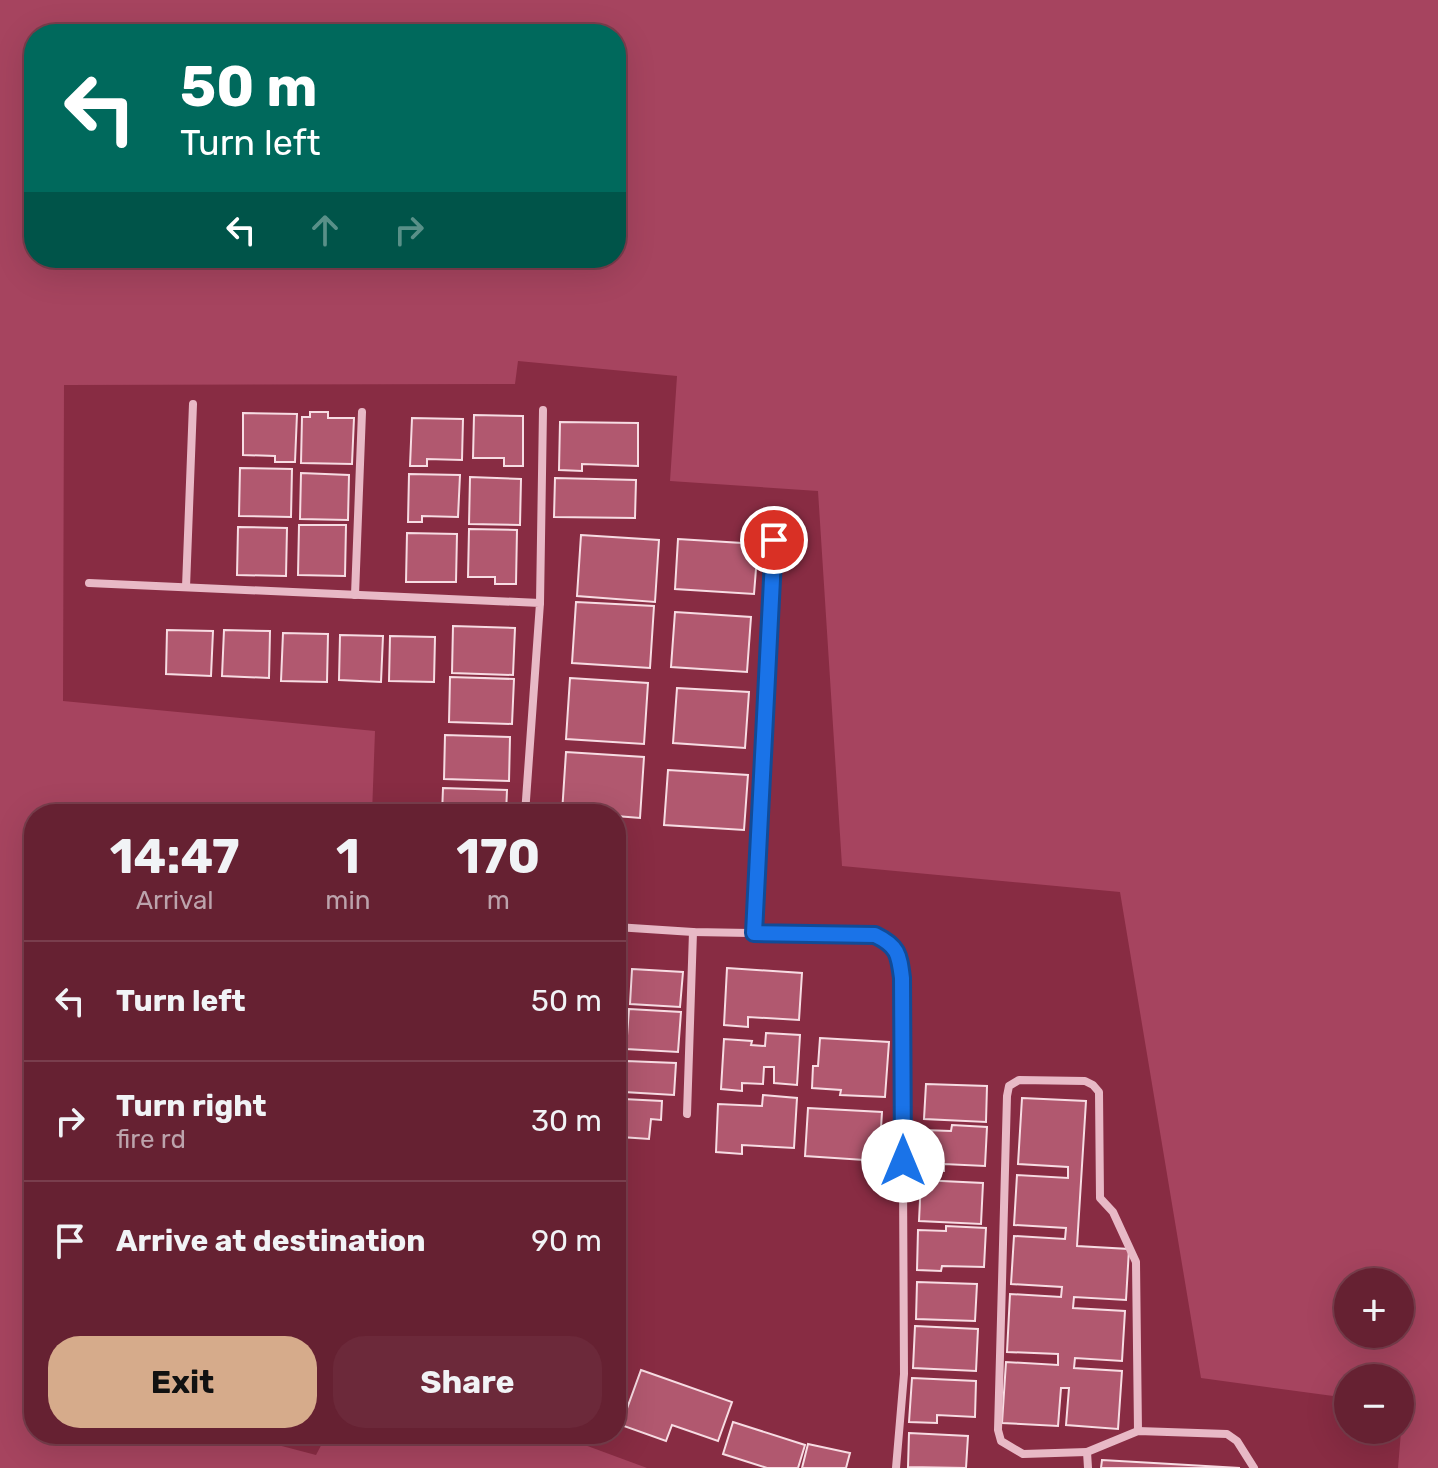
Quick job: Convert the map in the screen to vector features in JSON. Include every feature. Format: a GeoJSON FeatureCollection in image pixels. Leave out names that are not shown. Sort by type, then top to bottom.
{"type":"FeatureCollection","features":[{"type":"Feature","properties":{"kind":"street"},"geometry":{"type":"LineString","coordinates":[[186,587],[193,404]]}},
{"type":"Feature","properties":{"kind":"street"},"geometry":{"type":"LineString","coordinates":[[526,804],[540,603],[543,410]]}},
{"type":"Feature","properties":{"kind":"street"},"geometry":{"type":"LineString","coordinates":[[355,595],[362,412]]}},
{"type":"Feature","properties":{"kind":"street"},"geometry":{"type":"LineString","coordinates":[[754,933],[774,540]]}},
{"type":"Feature","properties":{"kind":"street"},"geometry":{"type":"LineString","coordinates":[[89,583],[540,603]]}},
{"type":"Feature","properties":{"kind":"street"},"geometry":{"type":"LineString","coordinates":[[626,928],[875,935],[891,943],[899,958],[902,978],[904,1374],[896,1468]]}},
{"type":"Feature","properties":{"kind":"street"},"geometry":{"type":"LineString","coordinates":[[687,1114],[693,932]]}},
{"type":"Feature","properties":{"kind":"street"},"geometry":{"type":"LineString","coordinates":[[1138,1431],[1136,1262],[1113,1212],[1100,1198],[1099,1092],[1085,1081],[1019,1080],[1009,1086],[1007,1096],[998,1430],[1001,1441],[1023,1454],[1087,1452],[1138,1431],[1227,1434],[1237,1441],[1254,1468]]}},
{"type":"Feature","properties":{"kind":"street"},"geometry":{"type":"LineString","coordinates":[[1087,1452],[1088,1468]]}},
{"type":"Feature","properties":{"kind":"shaded area"},"geometry":{"type":"Polygon","coordinates":[[[0,0],[1438,0],[1438,1468],[1398,1468],[1400,1444],[1414,1444],[1414,1364],[1334,1364],[1334,1396],[1201,1378],[1120,892],[842,866],[818,491],[670,481],[677,376],[518,361],[515,384],[64,385],[63,701],[375,731],[372,804],[24,804],[24,1444],[274,1444],[316,1455],[322,1444],[582,1444],[647,1468],[0,1468],[0,0]]]}},
{"type":"Feature","properties":{"kind":"building"},"geometry":{"type":"Polygon","coordinates":[[[310,412],[328,412],[328,418],[354,418],[352,464],[301,463],[302,417],[310,417],[310,412]]]}},
{"type":"Feature","properties":{"kind":"building"},"geometry":{"type":"Polygon","coordinates":[[[243,413],[297,414],[295,462],[275,462],[275,456],[243,455],[243,413]]]}},
{"type":"Feature","properties":{"kind":"building"},"geometry":{"type":"Polygon","coordinates":[[[474,415],[523,416],[523,466],[504,466],[504,458],[473,458],[474,415]]]}},
{"type":"Feature","properties":{"kind":"building"},"geometry":{"type":"Polygon","coordinates":[[[412,418],[463,419],[462,460],[427,459],[427,466],[410,466],[412,418]]]}},
{"type":"Feature","properties":{"kind":"building"},"geometry":{"type":"Polygon","coordinates":[[[560,422],[638,423],[638,466],[582,464],[582,471],[559,470],[560,422]]]}},
{"type":"Feature","properties":{"kind":"building"},"geometry":{"type":"Polygon","coordinates":[[[240,468],[292,469],[291,517],[239,516],[240,468]]]}},
{"type":"Feature","properties":{"kind":"building"},"geometry":{"type":"Polygon","coordinates":[[[301,473],[349,475],[348,520],[300,519],[301,473]]]}},
{"type":"Feature","properties":{"kind":"building"},"geometry":{"type":"Polygon","coordinates":[[[409,474],[460,475],[458,517],[422,516],[422,522],[408,522],[409,474]]]}},
{"type":"Feature","properties":{"kind":"building"},"geometry":{"type":"Polygon","coordinates":[[[470,477],[521,479],[520,525],[469,524],[470,477]]]}},
{"type":"Feature","properties":{"kind":"building"},"geometry":{"type":"Polygon","coordinates":[[[555,478],[636,480],[635,518],[554,517],[555,478]]]}},
{"type":"Feature","properties":{"kind":"building"},"geometry":{"type":"Polygon","coordinates":[[[299,525],[346,525],[345,576],[298,575],[299,525]]]}},
{"type":"Feature","properties":{"kind":"building"},"geometry":{"type":"Polygon","coordinates":[[[238,527],[287,528],[286,576],[237,575],[238,527]]]}},
{"type":"Feature","properties":{"kind":"building"},"geometry":{"type":"Polygon","coordinates":[[[469,529],[517,530],[516,584],[495,584],[495,577],[468,577],[469,529]]]}},
{"type":"Feature","properties":{"kind":"building"},"geometry":{"type":"Polygon","coordinates":[[[407,533],[457,534],[456,582],[406,582],[407,533]]]}},
{"type":"Feature","properties":{"kind":"building"},"geometry":{"type":"Polygon","coordinates":[[[581,535],[659,540],[655,602],[577,596],[581,535]]]}},
{"type":"Feature","properties":{"kind":"building"},"geometry":{"type":"Polygon","coordinates":[[[678,539],[758,544],[754,594],[675,589],[678,539]]]}},
{"type":"Feature","properties":{"kind":"building"},"geometry":{"type":"Polygon","coordinates":[[[576,602],[654,606],[650,668],[572,663],[576,602]]]}},
{"type":"Feature","properties":{"kind":"building"},"geometry":{"type":"Polygon","coordinates":[[[675,612],[751,617],[747,672],[671,667],[675,612]]]}},
{"type":"Feature","properties":{"kind":"building"},"geometry":{"type":"Polygon","coordinates":[[[453,626],[515,628],[513,675],[452,673],[453,626]]]}},
{"type":"Feature","properties":{"kind":"building"},"geometry":{"type":"Polygon","coordinates":[[[167,630],[213,631],[211,676],[166,674],[167,630]]]}},
{"type":"Feature","properties":{"kind":"building"},"geometry":{"type":"Polygon","coordinates":[[[224,630],[270,631],[269,678],[222,676],[224,630]]]}},
{"type":"Feature","properties":{"kind":"building"},"geometry":{"type":"Polygon","coordinates":[[[283,633],[328,634],[327,682],[281,681],[283,633]]]}},
{"type":"Feature","properties":{"kind":"building"},"geometry":{"type":"Polygon","coordinates":[[[340,635],[383,636],[381,682],[339,680],[340,635]]]}},
{"type":"Feature","properties":{"kind":"building"},"geometry":{"type":"Polygon","coordinates":[[[390,636],[435,637],[434,682],[389,681],[390,636]]]}},
{"type":"Feature","properties":{"kind":"building"},"geometry":{"type":"Polygon","coordinates":[[[450,677],[514,679],[512,724],[449,722],[450,677]]]}},
{"type":"Feature","properties":{"kind":"building"},"geometry":{"type":"Polygon","coordinates":[[[570,678],[648,683],[644,744],[566,739],[570,678]]]}},
{"type":"Feature","properties":{"kind":"building"},"geometry":{"type":"Polygon","coordinates":[[[677,688],[749,692],[745,748],[673,743],[677,688]]]}},
{"type":"Feature","properties":{"kind":"building"},"geometry":{"type":"Polygon","coordinates":[[[445,735],[510,737],[509,781],[444,779],[445,735]]]}},
{"type":"Feature","properties":{"kind":"building"},"geometry":{"type":"Polygon","coordinates":[[[566,752],[644,757],[640,818],[626,817],[626,804],[563,804],[566,752]]]}},
{"type":"Feature","properties":{"kind":"building"},"geometry":{"type":"Polygon","coordinates":[[[668,770],[748,775],[744,830],[664,825],[668,770]]]}},
{"type":"Feature","properties":{"kind":"building"},"geometry":{"type":"Polygon","coordinates":[[[443,788],[507,790],[506,804],[442,804],[443,788]]]}},
{"type":"Feature","properties":{"kind":"building"},"geometry":{"type":"Polygon","coordinates":[[[727,968],[802,973],[799,1020],[748,1017],[748,1027],[724,1025],[727,968]]]}},
{"type":"Feature","properties":{"kind":"building"},"geometry":{"type":"Polygon","coordinates":[[[632,969],[683,972],[680,1007],[630,1004],[632,969]]]}},
{"type":"Feature","properties":{"kind":"building"},"geometry":{"type":"Polygon","coordinates":[[[629,1009],[681,1012],[678,1052],[626,1049],[629,1009]]]}},
{"type":"Feature","properties":{"kind":"building"},"geometry":{"type":"Polygon","coordinates":[[[766,1033],[800,1035],[797,1085],[774,1083],[774,1067],[764,1067],[763,1084],[742,1083],[742,1091],[721,1089],[724,1039],[752,1041],[751,1045],[765,1046],[766,1033]]]}},
{"type":"Feature","properties":{"kind":"building"},"geometry":{"type":"Polygon","coordinates":[[[820,1038],[889,1042],[885,1097],[840,1095],[841,1090],[812,1088],[813,1066],[818,1066],[820,1038]]]}},
{"type":"Feature","properties":{"kind":"building"},"geometry":{"type":"Polygon","coordinates":[[[626,1061],[676,1063],[674,1095],[626,1092],[626,1061]]]}},
{"type":"Feature","properties":{"kind":"building"},"geometry":{"type":"Polygon","coordinates":[[[926,1084],[987,1086],[986,1122],[924,1119],[926,1084]]]}},
{"type":"Feature","properties":{"kind":"building"},"geometry":{"type":"Polygon","coordinates":[[[763,1095],[797,1098],[794,1148],[742,1145],[742,1154],[716,1152],[718,1104],[762,1106],[763,1095]]]}},
{"type":"Feature","properties":{"kind":"building"},"geometry":{"type":"Polygon","coordinates":[[[1022,1098],[1086,1101],[1077,1246],[1129,1249],[1126,1300],[1074,1297],[1073,1308],[1125,1311],[1122,1361],[1075,1358],[1074,1368],[1122,1371],[1118,1429],[1066,1425],[1069,1388],[1061,1388],[1058,1426],[1002,1423],[1006,1362],[1058,1365],[1058,1354],[1007,1352],[1010,1294],[1061,1297],[1062,1287],[1011,1284],[1014,1236],[1065,1239],[1066,1228],[1014,1225],[1017,1175],[1068,1178],[1068,1167],[1018,1164],[1022,1098]]]}},
{"type":"Feature","properties":{"kind":"building"},"geometry":{"type":"Polygon","coordinates":[[[626,1099],[662,1101],[661,1120],[651,1119],[649,1139],[626,1137],[626,1099]]]}},
{"type":"Feature","properties":{"kind":"building"},"geometry":{"type":"Polygon","coordinates":[[[808,1108],[882,1112],[879,1161],[805,1156],[808,1108]]]}},
{"type":"Feature","properties":{"kind":"building"},"geometry":{"type":"Polygon","coordinates":[[[952,1125],[987,1127],[985,1166],[944,1164],[944,1171],[921,1170],[923,1130],[951,1131],[952,1125]]]}},
{"type":"Feature","properties":{"kind":"building"},"geometry":{"type":"Polygon","coordinates":[[[921,1180],[983,1183],[981,1224],[919,1221],[921,1180]]]}},
{"type":"Feature","properties":{"kind":"building"},"geometry":{"type":"Polygon","coordinates":[[[946,1226],[986,1228],[984,1267],[942,1266],[941,1271],[917,1270],[918,1230],[946,1231],[946,1226]]]}},
{"type":"Feature","properties":{"kind":"building"},"geometry":{"type":"Polygon","coordinates":[[[917,1282],[977,1284],[975,1321],[916,1319],[917,1282]]]}},
{"type":"Feature","properties":{"kind":"building"},"geometry":{"type":"Polygon","coordinates":[[[915,1326],[978,1329],[976,1371],[913,1368],[915,1326]]]}},
{"type":"Feature","properties":{"kind":"building"},"geometry":{"type":"Polygon","coordinates":[[[641,1370],[732,1402],[718,1441],[672,1425],[666,1441],[626,1427],[626,1411],[641,1370]]]}},
{"type":"Feature","properties":{"kind":"building"},"geometry":{"type":"Polygon","coordinates":[[[912,1378],[976,1381],[975,1417],[937,1415],[937,1423],[909,1422],[912,1378]]]}},
{"type":"Feature","properties":{"kind":"building"},"geometry":{"type":"Polygon","coordinates":[[[733,1422],[805,1445],[798,1468],[767,1468],[723,1454],[733,1422]]]}},
{"type":"Feature","properties":{"kind":"building"},"geometry":{"type":"Polygon","coordinates":[[[909,1433],[968,1436],[966,1468],[908,1467],[909,1433]]]}},
{"type":"Feature","properties":{"kind":"building"},"geometry":{"type":"Polygon","coordinates":[[[808,1444],[850,1453],[846,1468],[802,1468],[808,1444]]]}},
{"type":"Feature","properties":{"kind":"building"},"geometry":{"type":"Polygon","coordinates":[[[1102,1460],[1240,1468],[1101,1468],[1102,1460]]]}},
{"type":"Feature","properties":{"kind":"route"},"geometry":{"type":"LineString","coordinates":[[774,540],[754,933],[875,935],[891,943],[899,958],[902,978],[903,1161]]}}]}
